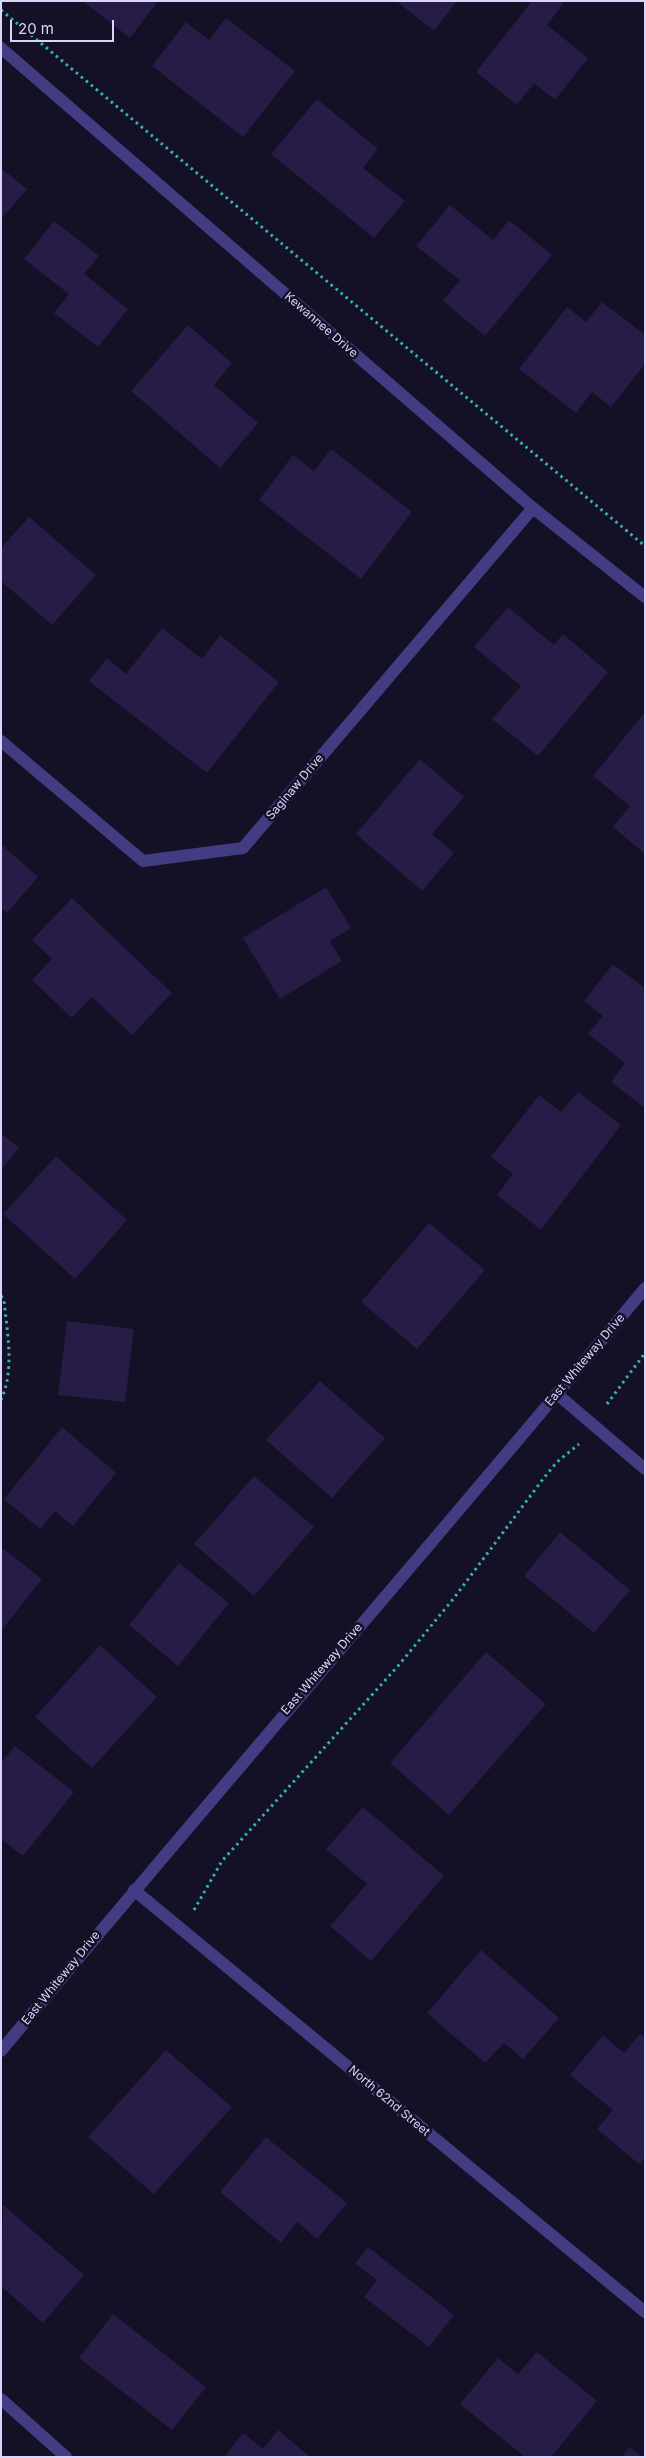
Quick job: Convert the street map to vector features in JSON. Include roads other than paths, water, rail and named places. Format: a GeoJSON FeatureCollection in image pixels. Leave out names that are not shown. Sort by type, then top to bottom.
{"type":"FeatureCollection","features":[{"type":"Feature","properties":{"kind":"street","name":"Kewannee Drive"},"geometry":{"type":"LineString","coordinates":[[1,48],[533,508],[645,597]]}},
{"type":"Feature","properties":{"kind":"street","name":"Saginaw Drive"},"geometry":{"type":"LineString","coordinates":[[1,741],[143,861],[243,848],[533,508]]}},
{"type":"Feature","properties":{"kind":"street","name":"East Whiteway Drive"},"geometry":{"type":"LineString","coordinates":[[1,2051],[134,1890],[557,1394],[645,1288]]}},
{"type":"Feature","properties":{"kind":"street"},"geometry":{"type":"LineString","coordinates":[[557,1394],[645,1469]]}},
{"type":"Feature","properties":{"kind":"street","name":"North 62nd Street"},"geometry":{"type":"LineString","coordinates":[[134,1890],[645,2312]]}},
{"type":"Feature","properties":{"kind":"street"},"geometry":{"type":"LineString","coordinates":[[1,2399],[66,2457]]}}]}
